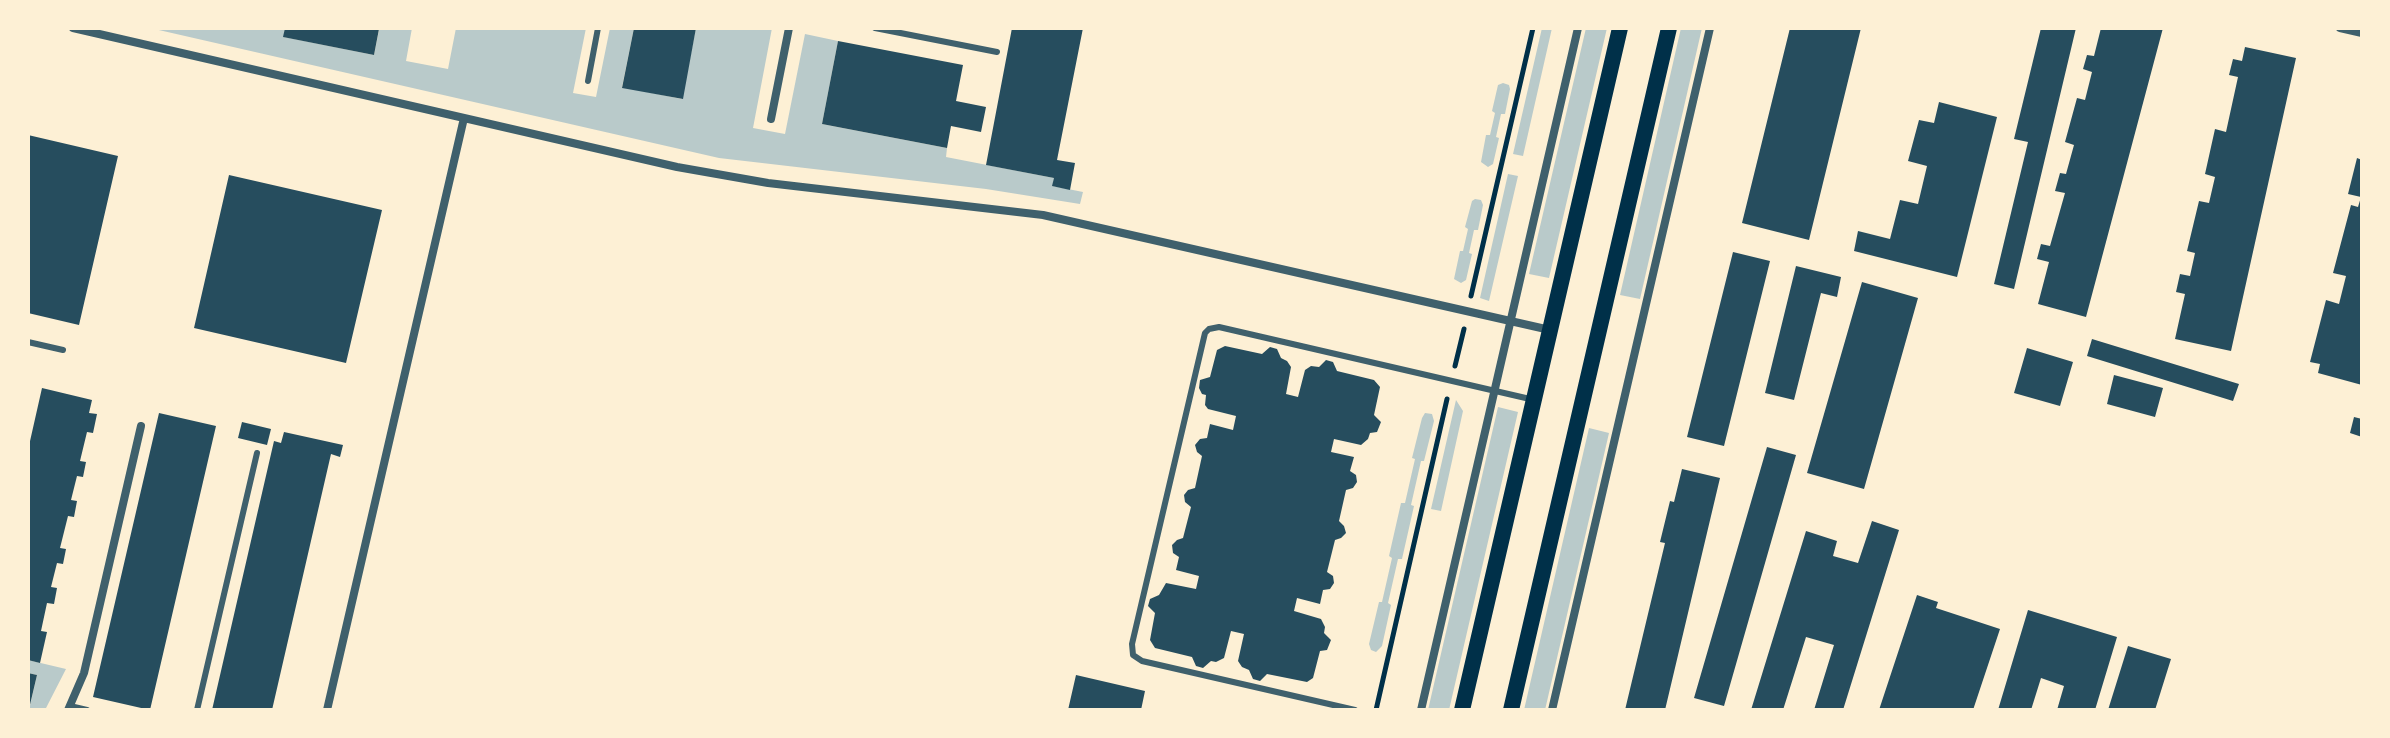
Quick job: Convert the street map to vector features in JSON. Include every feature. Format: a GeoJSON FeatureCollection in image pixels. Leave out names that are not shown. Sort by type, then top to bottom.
{"type":"FeatureCollection","features":[{"type":"Feature","properties":{"kind":"main road"},"geometry":{"type":"LineString","coordinates":[[1462,710],[1620,28]]}},
{"type":"Feature","properties":{"kind":"main road"},"geometry":{"type":"LineString","coordinates":[[1511,710],[1669,28]]}},
{"type":"Feature","properties":{"kind":"street"},"geometry":{"type":"LineString","coordinates":[[73,28],[719,175],[991,207],[1090,224],[1550,330]]}},
{"type":"Feature","properties":{"kind":"street"},"geometry":{"type":"LineString","coordinates":[[771,119],[789,28]]}},
{"type":"Feature","properties":{"kind":"street"},"geometry":{"type":"LineString","coordinates":[[1421,710],[1578,28]]}},
{"type":"Feature","properties":{"kind":"street"},"geometry":{"type":"LineString","coordinates":[[1552,710],[1710,28]]}},
{"type":"Feature","properties":{"kind":"street"},"geometry":{"type":"LineString","coordinates":[[2340,28],[2362,33]]}},
{"type":"Feature","properties":{"kind":"street"},"geometry":{"type":"LineString","coordinates":[[327,710],[464,118]]}},
{"type":"Feature","properties":{"kind":"street"},"geometry":{"type":"LineString","coordinates":[[69,708],[84,673],[141,426]]}},
{"type":"Feature","properties":{"kind":"lane"},"geometry":{"type":"LineString","coordinates":[[588,81],[598,28]]}},
{"type":"Feature","properties":{"kind":"lane"},"geometry":{"type":"LineString","coordinates":[[875,28],[997,52]]}},
{"type":"Feature","properties":{"kind":"lane"},"geometry":{"type":"LineString","coordinates":[[1355,710],[1142,661],[1133,655],[1132,644],[1202,338],[1209,329],[1219,327],[1534,400]]}},
{"type":"Feature","properties":{"kind":"lane"},"geometry":{"type":"LineString","coordinates":[[28,342],[63,350]]}},
{"type":"Feature","properties":{"kind":"lane"},"geometry":{"type":"LineString","coordinates":[[197,710],[257,453]]}},
{"type":"Feature","properties":{"kind":"lane"},"geometry":{"type":"LineString","coordinates":[[69,708],[87,710]]}},
{"type":"Feature","properties":{"kind":"shaded area"},"geometry":{"type":"Polygon","coordinates":[[[150,28],[285,28],[284,37],[374,55],[379,30],[373,28],[412,28],[406,61],[448,69],[456,28],[586,28],[573,93],[596,97],[610,28],[634,28],[622,87],[682,99],[696,28],[772,28],[753,128],[785,134],[805,34],[838,41],[822,124],[947,148],[946,157],[1054,178],[1053,186],[1083,192],[1080,204],[986,189],[719,158],[150,28]]]}},
{"type":"Feature","properties":{"kind":"shaded area"},"geometry":{"type":"Polygon","coordinates":[[[1542,28],[1552,28],[1523,156],[1513,154],[1542,28]]]}},
{"type":"Feature","properties":{"kind":"shaded area"},"geometry":{"type":"Polygon","coordinates":[[[1586,28],[1607,28],[1549,278],[1529,274],[1586,28]]]}},
{"type":"Feature","properties":{"kind":"shaded area"},"geometry":{"type":"Polygon","coordinates":[[[1681,28],[1702,28],[1640,299],[1620,295],[1681,28]]]}},
{"type":"Feature","properties":{"kind":"shaded area"},"geometry":{"type":"Polygon","coordinates":[[[1503,83],[1510,89],[1505,114],[1501,114],[1493,164],[1488,167],[1481,162],[1486,135],[1490,135],[1495,113],[1492,111],[1498,85],[1503,83]]]}},
{"type":"Feature","properties":{"kind":"shaded area"},"geometry":{"type":"Polygon","coordinates":[[[1508,174],[1518,176],[1489,301],[1480,298],[1508,174]]]}},
{"type":"Feature","properties":{"kind":"shaded area"},"geometry":{"type":"Polygon","coordinates":[[[1475,199],[1481,200],[1483,205],[1478,230],[1474,230],[1466,280],[1461,283],[1454,279],[1468,229],[1465,227],[1475,199]]]}},
{"type":"Feature","properties":{"kind":"shaded area"},"geometry":{"type":"Polygon","coordinates":[[[1456,400],[1463,411],[1441,511],[1431,509],[1456,400]]]}},
{"type":"Feature","properties":{"kind":"shaded area"},"geometry":{"type":"Polygon","coordinates":[[[1498,407],[1518,412],[1449,710],[1428,710],[1498,407]]]}},
{"type":"Feature","properties":{"kind":"shaded area"},"geometry":{"type":"Polygon","coordinates":[[[1425,413],[1432,414],[1434,421],[1424,461],[1421,461],[1402,559],[1398,559],[1382,646],[1376,652],[1371,650],[1369,644],[1379,602],[1382,602],[1401,503],[1405,503],[1415,459],[1412,458],[1425,413]]]}},
{"type":"Feature","properties":{"kind":"shaded area"},"geometry":{"type":"Polygon","coordinates":[[[1589,428],[1609,433],[1545,710],[1524,710],[1589,428]]]}},
{"type":"Feature","properties":{"kind":"shaded area"},"geometry":{"type":"Polygon","coordinates":[[[28,660],[66,669],[45,710],[29,710],[37,675],[28,673],[28,660]]]}},
{"type":"Feature","properties":{"kind":"building"},"geometry":{"type":"Polygon","coordinates":[[[285,28],[379,29],[374,55],[283,37],[285,28]]]}},
{"type":"Feature","properties":{"kind":"building"},"geometry":{"type":"Polygon","coordinates":[[[634,28],[696,28],[683,99],[622,88],[634,28]]]}},
{"type":"Feature","properties":{"kind":"building"},"geometry":{"type":"Polygon","coordinates":[[[1012,28],[1083,28],[1057,160],[1075,163],[1070,190],[1052,186],[1054,178],[986,165],[1012,28]]]}},
{"type":"Feature","properties":{"kind":"building"},"geometry":{"type":"Polygon","coordinates":[[[1790,28],[1861,28],[1809,240],[1742,223],[1790,28]]]}},
{"type":"Feature","properties":{"kind":"building"},"geometry":{"type":"Polygon","coordinates":[[[2041,28],[2076,28],[2014,289],[1994,284],[2028,142],[2014,139],[2041,28]]]}},
{"type":"Feature","properties":{"kind":"building"},"geometry":{"type":"Polygon","coordinates":[[[2101,28],[2163,28],[2086,317],[2038,304],[2049,262],[2037,259],[2041,244],[2050,246],[2065,193],[2055,191],[2060,173],[2066,174],[2074,145],[2065,142],[2077,98],[2085,100],[2092,72],[2083,69],[2087,55],[2094,56],[2101,28]]]}},
{"type":"Feature","properties":{"kind":"building"},"geometry":{"type":"Polygon","coordinates":[[[838,41],[963,65],[956,101],[986,107],[981,132],[951,126],[947,148],[822,124],[838,41]]]}},
{"type":"Feature","properties":{"kind":"building"},"geometry":{"type":"Polygon","coordinates":[[[2245,47],[2296,58],[2231,351],[2175,339],[2185,294],[2176,292],[2180,274],[2190,276],[2195,253],[2187,251],[2199,201],[2209,203],[2215,177],[2205,174],[2215,129],[2226,132],[2238,77],[2229,75],[2233,59],[2242,61],[2245,47]]]}},
{"type":"Feature","properties":{"kind":"building"},"geometry":{"type":"Polygon","coordinates":[[[1939,102],[1997,117],[1957,277],[1854,251],[1858,231],[1890,239],[1900,200],[1918,204],[1927,166],[1908,161],[1919,120],[1934,123],[1939,102]]]}},
{"type":"Feature","properties":{"kind":"building"},"geometry":{"type":"Polygon","coordinates":[[[28,135],[118,156],[79,325],[28,313],[28,135]]]}},
{"type":"Feature","properties":{"kind":"building"},"geometry":{"type":"Polygon","coordinates":[[[2357,158],[2362,160],[2362,385],[2318,373],[2320,364],[2310,362],[2326,300],[2339,304],[2346,276],[2333,273],[2351,205],[2358,207],[2361,197],[2348,194],[2357,158]]]}},
{"type":"Feature","properties":{"kind":"building"},"geometry":{"type":"Polygon","coordinates":[[[229,175],[382,210],[346,363],[194,328],[229,175]]]}},
{"type":"Feature","properties":{"kind":"building"},"geometry":{"type":"Polygon","coordinates":[[[1733,252],[1770,261],[1724,446],[1687,437],[1733,252]]]}},
{"type":"Feature","properties":{"kind":"building"},"geometry":{"type":"Polygon","coordinates":[[[1796,266],[1841,277],[1837,297],[1821,293],[1794,400],[1765,393],[1796,266]]]}},
{"type":"Feature","properties":{"kind":"building"},"geometry":{"type":"Polygon","coordinates":[[[1862,282],[1918,298],[1864,489],[1807,473],[1862,282]]]}},
{"type":"Feature","properties":{"kind":"building"},"geometry":{"type":"Polygon","coordinates":[[[2092,339],[2239,384],[2233,401],[2087,356],[2092,339]]]}},
{"type":"Feature","properties":{"kind":"building"},"geometry":{"type":"Polygon","coordinates":[[[1225,346],[1262,354],[1270,347],[1277,349],[1291,367],[1286,394],[1298,397],[1305,370],[1311,366],[1319,367],[1326,360],[1333,362],[1337,371],[1374,380],[1380,387],[1374,415],[1381,422],[1377,432],[1370,433],[1361,445],[1334,439],[1331,452],[1354,457],[1350,471],[1356,475],[1357,482],[1353,488],[1346,490],[1339,521],[1346,533],[1335,540],[1327,572],[1333,576],[1334,583],[1330,589],[1323,590],[1320,604],[1297,598],[1294,611],[1321,619],[1324,633],[1331,640],[1327,650],[1320,651],[1313,678],[1307,682],[1267,674],[1260,681],[1253,679],[1249,670],[1238,661],[1244,634],[1231,631],[1224,658],[1211,661],[1203,668],[1196,666],[1192,657],[1155,648],[1150,640],[1155,613],[1148,606],[1150,599],[1159,595],[1166,583],[1196,589],[1199,576],[1176,570],[1179,557],[1173,553],[1172,545],[1183,538],[1191,507],[1185,502],[1184,495],[1195,488],[1202,456],[1195,445],[1200,439],[1207,438],[1210,424],[1233,430],[1236,416],[1208,409],[1205,405],[1206,395],[1199,388],[1200,380],[1210,377],[1217,350],[1225,346]]]}},
{"type":"Feature","properties":{"kind":"building"},"geometry":{"type":"Polygon","coordinates":[[[2027,348],[2073,362],[2060,406],[2014,393],[2027,348]]]}},
{"type":"Feature","properties":{"kind":"building"},"geometry":{"type":"Polygon","coordinates":[[[2114,375],[2163,388],[2155,417],[2107,404],[2114,375]]]}},
{"type":"Feature","properties":{"kind":"building"},"geometry":{"type":"Polygon","coordinates":[[[42,388],[92,400],[89,413],[97,414],[93,433],[87,432],[80,461],[86,462],[83,477],[77,476],[71,500],[77,501],[74,517],[68,516],[60,548],[66,549],[63,564],[57,563],[51,587],[57,588],[54,604],[47,603],[41,631],[47,632],[40,663],[28,660],[28,450],[42,388]]]}},
{"type":"Feature","properties":{"kind":"building"},"geometry":{"type":"Polygon","coordinates":[[[159,413],[216,426],[150,710],[93,697],[159,413]]]}},
{"type":"Feature","properties":{"kind":"building"},"geometry":{"type":"Polygon","coordinates":[[[2354,417],[2362,419],[2362,437],[2350,433],[2354,417]]]}},
{"type":"Feature","properties":{"kind":"building"},"geometry":{"type":"Polygon","coordinates":[[[242,422],[271,429],[267,445],[238,438],[242,422]]]}},
{"type":"Feature","properties":{"kind":"building"},"geometry":{"type":"Polygon","coordinates":[[[284,432],[343,445],[340,457],[331,454],[272,710],[212,710],[274,441],[281,443],[284,432]]]}},
{"type":"Feature","properties":{"kind":"building"},"geometry":{"type":"Polygon","coordinates":[[[1767,447],[1796,455],[1724,706],[1694,698],[1767,447]]]}},
{"type":"Feature","properties":{"kind":"building"},"geometry":{"type":"Polygon","coordinates":[[[1682,469],[1720,478],[1665,710],[1625,710],[1665,543],[1660,542],[1682,469]]]}},
{"type":"Feature","properties":{"kind":"building"},"geometry":{"type":"Polygon","coordinates":[[[1872,521],[1899,530],[1843,710],[1814,710],[1834,645],[1806,637],[1783,710],[1751,710],[1806,531],[1837,541],[1833,556],[1858,563],[1872,521]]]}},
{"type":"Feature","properties":{"kind":"building"},"geometry":{"type":"Polygon","coordinates":[[[1917,595],[1938,602],[1936,608],[2000,629],[1973,710],[1879,710],[1917,595]]]}},
{"type":"Feature","properties":{"kind":"building"},"geometry":{"type":"Polygon","coordinates":[[[2028,610],[2117,637],[2095,710],[2057,710],[2064,686],[2041,678],[2031,710],[1998,710],[2028,610]]]}},
{"type":"Feature","properties":{"kind":"building"},"geometry":{"type":"Polygon","coordinates":[[[2128,646],[2171,659],[2155,710],[2108,710],[2128,646]]]}},
{"type":"Feature","properties":{"kind":"building"},"geometry":{"type":"Polygon","coordinates":[[[28,673],[37,675],[29,709],[28,709],[28,673]]]}},
{"type":"Feature","properties":{"kind":"building"},"geometry":{"type":"Polygon","coordinates":[[[1076,675],[1145,691],[1141,710],[1068,710],[1076,675]]]}}]}
